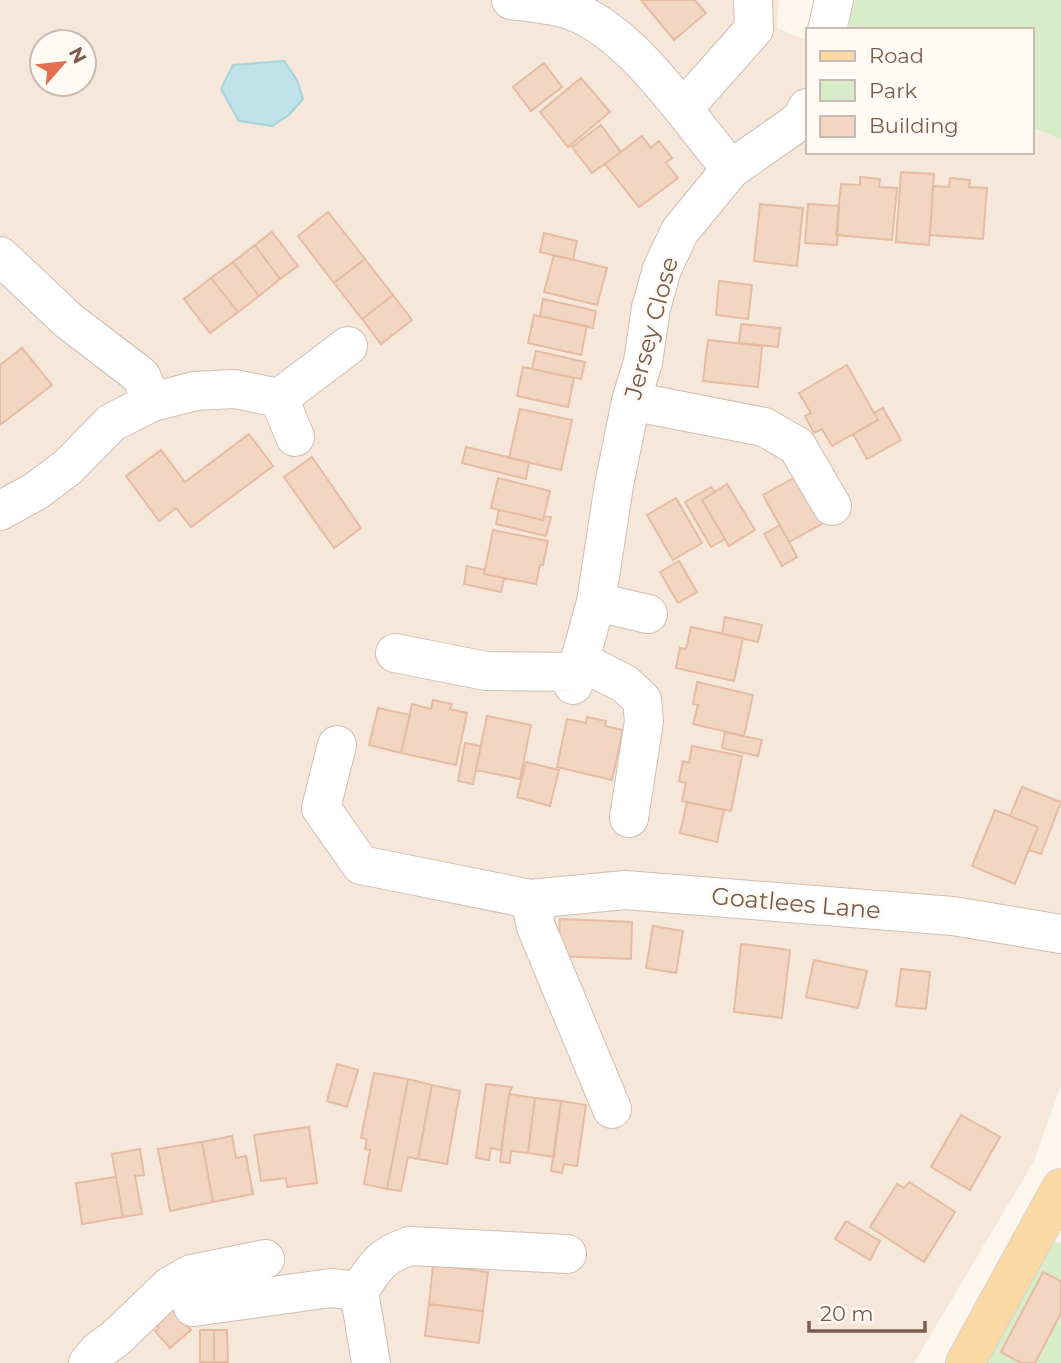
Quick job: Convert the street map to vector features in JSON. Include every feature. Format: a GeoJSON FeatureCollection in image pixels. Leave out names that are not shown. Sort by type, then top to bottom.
{"type":"FeatureCollection","features":[{"type":"Feature","properties":{"kind":"main road"},"geometry":{"type":"LineString","coordinates":[[965,1363],[1061,1188]]}},
{"type":"Feature","properties":{"kind":"street"},"geometry":{"type":"LineString","coordinates":[[511,0],[577,12],[621,41],[667,89],[731,169]]}},
{"type":"Feature","properties":{"kind":"street"},"geometry":{"type":"LineString","coordinates":[[683,109],[754,29],[753,0]]}},
{"type":"Feature","properties":{"kind":"street"},"geometry":{"type":"LineString","coordinates":[[827,28],[834,0]]}},
{"type":"Feature","properties":{"kind":"street","name":"Jersey Close"},"geometry":{"type":"LineString","coordinates":[[576,673],[596,602],[612,494],[631,401],[643,362],[651,308],[662,269],[680,230],[731,169],[776,139],[802,118],[806,110]]}},
{"type":"Feature","properties":{"kind":"street"},"geometry":{"type":"LineString","coordinates":[[0,256],[69,321],[141,376],[152,402]]}},
{"type":"Feature","properties":{"kind":"street"},"geometry":{"type":"LineString","coordinates":[[0,511],[36,491],[68,467],[111,423],[152,402],[195,391],[235,389],[279,398],[348,346]]}},
{"type":"Feature","properties":{"kind":"street"},"geometry":{"type":"LineString","coordinates":[[279,398],[295,437]]}},
{"type":"Feature","properties":{"kind":"street"},"geometry":{"type":"LineString","coordinates":[[631,401],[764,427],[797,446],[832,506]]}},
{"type":"Feature","properties":{"kind":"street"},"geometry":{"type":"LineString","coordinates":[[596,602],[648,614]]}},
{"type":"Feature","properties":{"kind":"street"},"geometry":{"type":"LineString","coordinates":[[395,653],[486,671],[576,673],[625,684],[642,700],[645,721],[629,818]]}},
{"type":"Feature","properties":{"kind":"street","name":"Goatlees Lane"},"geometry":{"type":"LineString","coordinates":[[337,745],[321,808],[361,864],[530,900],[625,890],[953,916],[1061,933]]}},
{"type":"Feature","properties":{"kind":"street"},"geometry":{"type":"LineString","coordinates":[[530,900],[536,927],[612,1109]]}},
{"type":"Feature","properties":{"kind":"street"},"geometry":{"type":"LineString","coordinates":[[371,1363],[359,1292],[380,1261],[402,1249],[422,1247],[567,1254]]}},
{"type":"Feature","properties":{"kind":"street"},"geometry":{"type":"LineString","coordinates":[[89,1363],[98,1351],[117,1338],[170,1286],[191,1274],[265,1259]]}},
{"type":"Feature","properties":{"kind":"street"},"geometry":{"type":"LineString","coordinates":[[193,1307],[333,1287],[359,1292]]}},
{"type":"Feature","properties":{"kind":"shaded area"},"geometry":{"type":"Polygon","coordinates":[[[0,0],[779,0],[777,28],[806,40],[806,154],[1033,154],[1033,129],[1061,140],[1061,1085],[1034,1161],[914,1363],[0,1363],[0,0]]]}},
{"type":"Feature","properties":{"kind":"green space"},"geometry":{"type":"Polygon","coordinates":[[[855,0],[1061,0],[1061,140],[1033,128],[1033,28],[849,28],[855,0]]]}},
{"type":"Feature","properties":{"kind":"green space"},"geometry":{"type":"Polygon","coordinates":[[[1052,1240],[1061,1243],[1061,1281],[1043,1272],[1001,1352],[1021,1363],[987,1363],[1052,1240]]]}},
{"type":"Feature","properties":{"kind":"green space"},"geometry":{"type":"Polygon","coordinates":[[[1061,1313],[1061,1363],[1035,1363],[1061,1313]]]}},
{"type":"Feature","properties":{"kind":"water"},"geometry":{"type":"Polygon","coordinates":[[[284,61],[297,80],[303,99],[289,115],[272,126],[239,121],[221,89],[233,65],[284,61]]]}},
{"type":"Feature","properties":{"kind":"building"},"geometry":{"type":"Polygon","coordinates":[[[641,0],[695,0],[706,13],[674,40],[641,0]]]}},
{"type":"Feature","properties":{"kind":"building"},"geometry":{"type":"Polygon","coordinates":[[[544,63],[562,87],[531,111],[513,87],[544,63]]]}},
{"type":"Feature","properties":{"kind":"building"},"geometry":{"type":"Polygon","coordinates":[[[581,78],[610,112],[568,147],[540,112],[581,78]]]}},
{"type":"Feature","properties":{"kind":"building"},"geometry":{"type":"Polygon","coordinates":[[[601,125],[621,152],[592,173],[572,147],[601,125]]]}},
{"type":"Feature","properties":{"kind":"building"},"geometry":{"type":"Polygon","coordinates":[[[642,136],[651,148],[659,141],[672,158],[666,163],[678,178],[639,207],[605,164],[642,136]]]}},
{"type":"Feature","properties":{"kind":"building"},"geometry":{"type":"Polygon","coordinates":[[[901,172],[934,174],[929,245],[896,242],[901,172]]]}},
{"type":"Feature","properties":{"kind":"building"},"geometry":{"type":"Polygon","coordinates":[[[860,177],[880,179],[879,187],[897,188],[892,240],[836,235],[841,184],[860,185],[860,177]]]}},
{"type":"Feature","properties":{"kind":"building"},"geometry":{"type":"Polygon","coordinates":[[[950,178],[970,180],[969,187],[987,188],[983,239],[930,235],[933,186],[949,187],[950,178]]]}},
{"type":"Feature","properties":{"kind":"building"},"geometry":{"type":"Polygon","coordinates":[[[760,204],[803,208],[797,266],[754,261],[760,204]]]}},
{"type":"Feature","properties":{"kind":"building"},"geometry":{"type":"Polygon","coordinates":[[[808,204],[839,206],[837,245],[805,243],[808,204]]]}},
{"type":"Feature","properties":{"kind":"building"},"geometry":{"type":"Polygon","coordinates":[[[328,212],[365,259],[334,283],[298,236],[328,212]]]}},
{"type":"Feature","properties":{"kind":"building"},"geometry":{"type":"Polygon","coordinates":[[[272,232],[298,266],[280,279],[255,245],[272,232]]]}},
{"type":"Feature","properties":{"kind":"building"},"geometry":{"type":"Polygon","coordinates":[[[544,233],[577,241],[573,260],[540,252],[544,233]]]}},
{"type":"Feature","properties":{"kind":"building"},"geometry":{"type":"Polygon","coordinates":[[[255,245],[280,279],[259,296],[233,262],[255,245]]]}},
{"type":"Feature","properties":{"kind":"building"},"geometry":{"type":"Polygon","coordinates":[[[554,255],[607,268],[597,305],[544,292],[554,255]]]}},
{"type":"Feature","properties":{"kind":"building"},"geometry":{"type":"Polygon","coordinates":[[[365,259],[393,295],[362,319],[334,283],[365,259]]]}},
{"type":"Feature","properties":{"kind":"building"},"geometry":{"type":"Polygon","coordinates":[[[233,262],[259,296],[238,312],[211,278],[233,262]]]}},
{"type":"Feature","properties":{"kind":"building"},"geometry":{"type":"Polygon","coordinates":[[[211,278],[238,312],[210,333],[184,299],[211,278]]]}},
{"type":"Feature","properties":{"kind":"building"},"geometry":{"type":"Polygon","coordinates":[[[719,281],[752,285],[748,319],[716,315],[719,281]]]}},
{"type":"Feature","properties":{"kind":"building"},"geometry":{"type":"Polygon","coordinates":[[[393,295],[412,320],[381,344],[362,319],[393,295]]]}},
{"type":"Feature","properties":{"kind":"building"},"geometry":{"type":"Polygon","coordinates":[[[543,299],[596,311],[593,328],[540,316],[543,299]]]}},
{"type":"Feature","properties":{"kind":"building"},"geometry":{"type":"Polygon","coordinates":[[[534,315],[587,326],[581,355],[528,343],[534,315]]]}},
{"type":"Feature","properties":{"kind":"building"},"geometry":{"type":"Polygon","coordinates":[[[741,324],[780,328],[778,347],[739,343],[741,324]]]}},
{"type":"Feature","properties":{"kind":"building"},"geometry":{"type":"Polygon","coordinates":[[[708,340],[762,346],[758,387],[703,381],[708,340]]]}},
{"type":"Feature","properties":{"kind":"building"},"geometry":{"type":"Polygon","coordinates":[[[22,348],[52,385],[0,425],[0,365],[22,348]]]}},
{"type":"Feature","properties":{"kind":"building"},"geometry":{"type":"Polygon","coordinates":[[[536,351],[585,362],[581,379],[532,369],[536,351]]]}},
{"type":"Feature","properties":{"kind":"building"},"geometry":{"type":"Polygon","coordinates":[[[847,365],[878,420],[832,446],[822,429],[814,433],[805,416],[811,413],[799,393],[847,365]]]}},
{"type":"Feature","properties":{"kind":"building"},"geometry":{"type":"Polygon","coordinates":[[[523,367],[574,378],[568,407],[517,396],[523,367]]]}},
{"type":"Feature","properties":{"kind":"building"},"geometry":{"type":"Polygon","coordinates":[[[883,408],[901,440],[867,459],[853,434],[878,420],[874,413],[883,408]]]}},
{"type":"Feature","properties":{"kind":"building"},"geometry":{"type":"Polygon","coordinates":[[[520,409],[572,420],[561,470],[509,458],[520,409]]]}},
{"type":"Feature","properties":{"kind":"building"},"geometry":{"type":"Polygon","coordinates":[[[249,434],[273,466],[191,527],[176,508],[159,521],[126,476],[161,450],[185,482],[249,434]]]}},
{"type":"Feature","properties":{"kind":"building"},"geometry":{"type":"Polygon","coordinates":[[[466,447],[529,462],[526,479],[462,463],[466,447]]]}},
{"type":"Feature","properties":{"kind":"building"},"geometry":{"type":"Polygon","coordinates":[[[312,457],[361,528],[334,548],[284,477],[312,457]]]}},
{"type":"Feature","properties":{"kind":"building"},"geometry":{"type":"Polygon","coordinates":[[[799,475],[825,522],[789,542],[763,495],[799,475]]]}},
{"type":"Feature","properties":{"kind":"building"},"geometry":{"type":"Polygon","coordinates":[[[498,478],[550,491],[543,520],[491,508],[498,478]]]}},
{"type":"Feature","properties":{"kind":"building"},"geometry":{"type":"Polygon","coordinates":[[[727,484],[755,530],[729,546],[702,500],[727,484]]]}},
{"type":"Feature","properties":{"kind":"building"},"geometry":{"type":"Polygon","coordinates":[[[711,487],[715,492],[702,500],[725,539],[711,547],[685,502],[711,487]]]}},
{"type":"Feature","properties":{"kind":"building"},"geometry":{"type":"Polygon","coordinates":[[[676,498],[702,543],[673,560],[647,515],[676,498]]]}},
{"type":"Feature","properties":{"kind":"building"},"geometry":{"type":"Polygon","coordinates":[[[499,510],[543,520],[544,516],[551,517],[546,536],[496,524],[499,510]]]}},
{"type":"Feature","properties":{"kind":"building"},"geometry":{"type":"Polygon","coordinates":[[[780,525],[797,557],[782,566],[764,534],[780,525]]]}},
{"type":"Feature","properties":{"kind":"building"},"geometry":{"type":"Polygon","coordinates":[[[493,530],[548,541],[536,584],[484,574],[493,530]]]}},
{"type":"Feature","properties":{"kind":"building"},"geometry":{"type":"Polygon","coordinates":[[[679,561],[697,592],[678,603],[660,572],[679,561]]]}},
{"type":"Feature","properties":{"kind":"building"},"geometry":{"type":"Polygon","coordinates":[[[467,566],[485,570],[484,574],[504,578],[501,592],[464,584],[467,566]]]}},
{"type":"Feature","properties":{"kind":"building"},"geometry":{"type":"Polygon","coordinates":[[[725,617],[762,625],[758,642],[722,634],[725,617]]]}},
{"type":"Feature","properties":{"kind":"building"},"geometry":{"type":"Polygon","coordinates":[[[691,627],[743,638],[734,681],[676,668],[680,648],[686,649],[691,627]]]}},
{"type":"Feature","properties":{"kind":"building"},"geometry":{"type":"Polygon","coordinates":[[[697,682],[753,695],[744,736],[693,724],[698,705],[693,704],[697,682]]]}},
{"type":"Feature","properties":{"kind":"building"},"geometry":{"type":"Polygon","coordinates":[[[433,700],[452,704],[450,709],[467,713],[456,765],[401,753],[412,704],[431,709],[433,700]]]}},
{"type":"Feature","properties":{"kind":"building"},"geometry":{"type":"Polygon","coordinates":[[[378,708],[410,715],[401,753],[369,745],[378,708]]]}},
{"type":"Feature","properties":{"kind":"building"},"geometry":{"type":"Polygon","coordinates":[[[487,716],[531,725],[520,779],[476,770],[487,716]]]}},
{"type":"Feature","properties":{"kind":"building"},"geometry":{"type":"Polygon","coordinates":[[[587,717],[606,721],[605,726],[623,730],[612,780],[557,767],[567,719],[586,723],[587,717]]]}},
{"type":"Feature","properties":{"kind":"building"},"geometry":{"type":"Polygon","coordinates":[[[725,732],[762,740],[758,756],[722,748],[725,732]]]}},
{"type":"Feature","properties":{"kind":"building"},"geometry":{"type":"Polygon","coordinates":[[[465,743],[481,746],[473,784],[458,781],[465,743]]]}},
{"type":"Feature","properties":{"kind":"building"},"geometry":{"type":"Polygon","coordinates":[[[692,746],[742,756],[731,811],[682,801],[686,783],[679,781],[683,761],[689,763],[692,746]]]}},
{"type":"Feature","properties":{"kind":"building"},"geometry":{"type":"Polygon","coordinates":[[[526,762],[559,770],[550,806],[517,797],[526,762]]]}},
{"type":"Feature","properties":{"kind":"building"},"geometry":{"type":"Polygon","coordinates":[[[1022,787],[1061,802],[1041,854],[1029,850],[1038,827],[1010,816],[1022,787]]]}},
{"type":"Feature","properties":{"kind":"building"},"geometry":{"type":"Polygon","coordinates":[[[687,802],[724,810],[717,842],[680,833],[687,802]]]}},
{"type":"Feature","properties":{"kind":"building"},"geometry":{"type":"Polygon","coordinates":[[[995,810],[1038,827],[1015,884],[972,866],[995,810]]]}},
{"type":"Feature","properties":{"kind":"building"},"geometry":{"type":"Polygon","coordinates":[[[560,919],[632,922],[631,959],[558,956],[560,919]]]}},
{"type":"Feature","properties":{"kind":"building"},"geometry":{"type":"Polygon","coordinates":[[[653,926],[683,931],[676,973],[646,968],[653,926]]]}},
{"type":"Feature","properties":{"kind":"building"},"geometry":{"type":"Polygon","coordinates":[[[741,944],[790,950],[782,1018],[734,1012],[741,944]]]}},
{"type":"Feature","properties":{"kind":"building"},"geometry":{"type":"Polygon","coordinates":[[[814,960],[867,971],[858,1008],[806,997],[814,960]]]}},
{"type":"Feature","properties":{"kind":"building"},"geometry":{"type":"Polygon","coordinates":[[[901,969],[930,972],[926,1009],[896,1006],[901,969]]]}},
{"type":"Feature","properties":{"kind":"building"},"geometry":{"type":"Polygon","coordinates":[[[337,1064],[358,1070],[347,1107],[327,1101],[337,1064]]]}},
{"type":"Feature","properties":{"kind":"building"},"geometry":{"type":"Polygon","coordinates":[[[374,1073],[408,1079],[387,1189],[364,1184],[370,1150],[365,1149],[367,1139],[361,1138],[374,1073]]]}},
{"type":"Feature","properties":{"kind":"building"},"geometry":{"type":"Polygon","coordinates":[[[408,1079],[432,1085],[418,1159],[408,1157],[401,1191],[387,1189],[408,1079]]]}},
{"type":"Feature","properties":{"kind":"building"},"geometry":{"type":"Polygon","coordinates":[[[486,1084],[512,1087],[501,1150],[491,1148],[489,1160],[476,1158],[486,1084]]]}},
{"type":"Feature","properties":{"kind":"building"},"geometry":{"type":"Polygon","coordinates":[[[432,1085],[460,1091],[447,1164],[418,1159],[432,1085]]]}},
{"type":"Feature","properties":{"kind":"building"},"geometry":{"type":"Polygon","coordinates":[[[509,1094],[535,1098],[528,1153],[511,1151],[510,1163],[500,1162],[509,1094]]]}},
{"type":"Feature","properties":{"kind":"building"},"geometry":{"type":"Polygon","coordinates":[[[535,1098],[561,1101],[554,1157],[528,1153],[535,1098]]]}},
{"type":"Feature","properties":{"kind":"building"},"geometry":{"type":"Polygon","coordinates":[[[561,1101],[586,1105],[577,1166],[564,1164],[562,1173],[551,1171],[561,1101]]]}},
{"type":"Feature","properties":{"kind":"building"},"geometry":{"type":"Polygon","coordinates":[[[961,1115],[1000,1137],[970,1190],[931,1167],[961,1115]]]}},
{"type":"Feature","properties":{"kind":"building"},"geometry":{"type":"Polygon","coordinates":[[[309,1127],[317,1183],[287,1187],[286,1178],[261,1181],[254,1135],[309,1127]]]}},
{"type":"Feature","properties":{"kind":"building"},"geometry":{"type":"Polygon","coordinates":[[[232,1136],[236,1158],[246,1156],[253,1194],[213,1202],[202,1142],[232,1136]]]}},
{"type":"Feature","properties":{"kind":"building"},"geometry":{"type":"Polygon","coordinates":[[[202,1142],[213,1202],[170,1211],[158,1149],[202,1142]]]}},
{"type":"Feature","properties":{"kind":"building"},"geometry":{"type":"Polygon","coordinates":[[[140,1149],[144,1175],[135,1176],[142,1214],[123,1217],[112,1154],[140,1149]]]}},
{"type":"Feature","properties":{"kind":"building"},"geometry":{"type":"Polygon","coordinates":[[[116,1177],[123,1217],[82,1224],[76,1183],[116,1177]]]}},
{"type":"Feature","properties":{"kind":"building"},"geometry":{"type":"Polygon","coordinates":[[[909,1182],[955,1212],[924,1262],[870,1227],[897,1184],[904,1188],[909,1182]]]}},
{"type":"Feature","properties":{"kind":"building"},"geometry":{"type":"Polygon","coordinates":[[[846,1221],[880,1241],[870,1260],[835,1239],[846,1221]]]}},
{"type":"Feature","properties":{"kind":"building"},"geometry":{"type":"Polygon","coordinates":[[[433,1265],[488,1272],[483,1311],[429,1304],[433,1265]]]}},
{"type":"Feature","properties":{"kind":"building"},"geometry":{"type":"Polygon","coordinates":[[[1043,1272],[1061,1281],[1061,1313],[1035,1363],[1021,1363],[1001,1352],[1043,1272]]]}},
{"type":"Feature","properties":{"kind":"building"},"geometry":{"type":"Polygon","coordinates":[[[177,1303],[178,1315],[191,1330],[170,1348],[155,1331],[159,1328],[154,1322],[177,1303]]]}},
{"type":"Feature","properties":{"kind":"building"},"geometry":{"type":"Polygon","coordinates":[[[429,1304],[483,1311],[479,1343],[425,1336],[429,1304]]]}},
{"type":"Feature","properties":{"kind":"building"},"geometry":{"type":"Polygon","coordinates":[[[200,1330],[214,1330],[214,1362],[200,1362],[200,1330]]]}},
{"type":"Feature","properties":{"kind":"building"},"geometry":{"type":"Polygon","coordinates":[[[214,1330],[227,1330],[228,1362],[214,1362],[214,1330]]]}}]}
